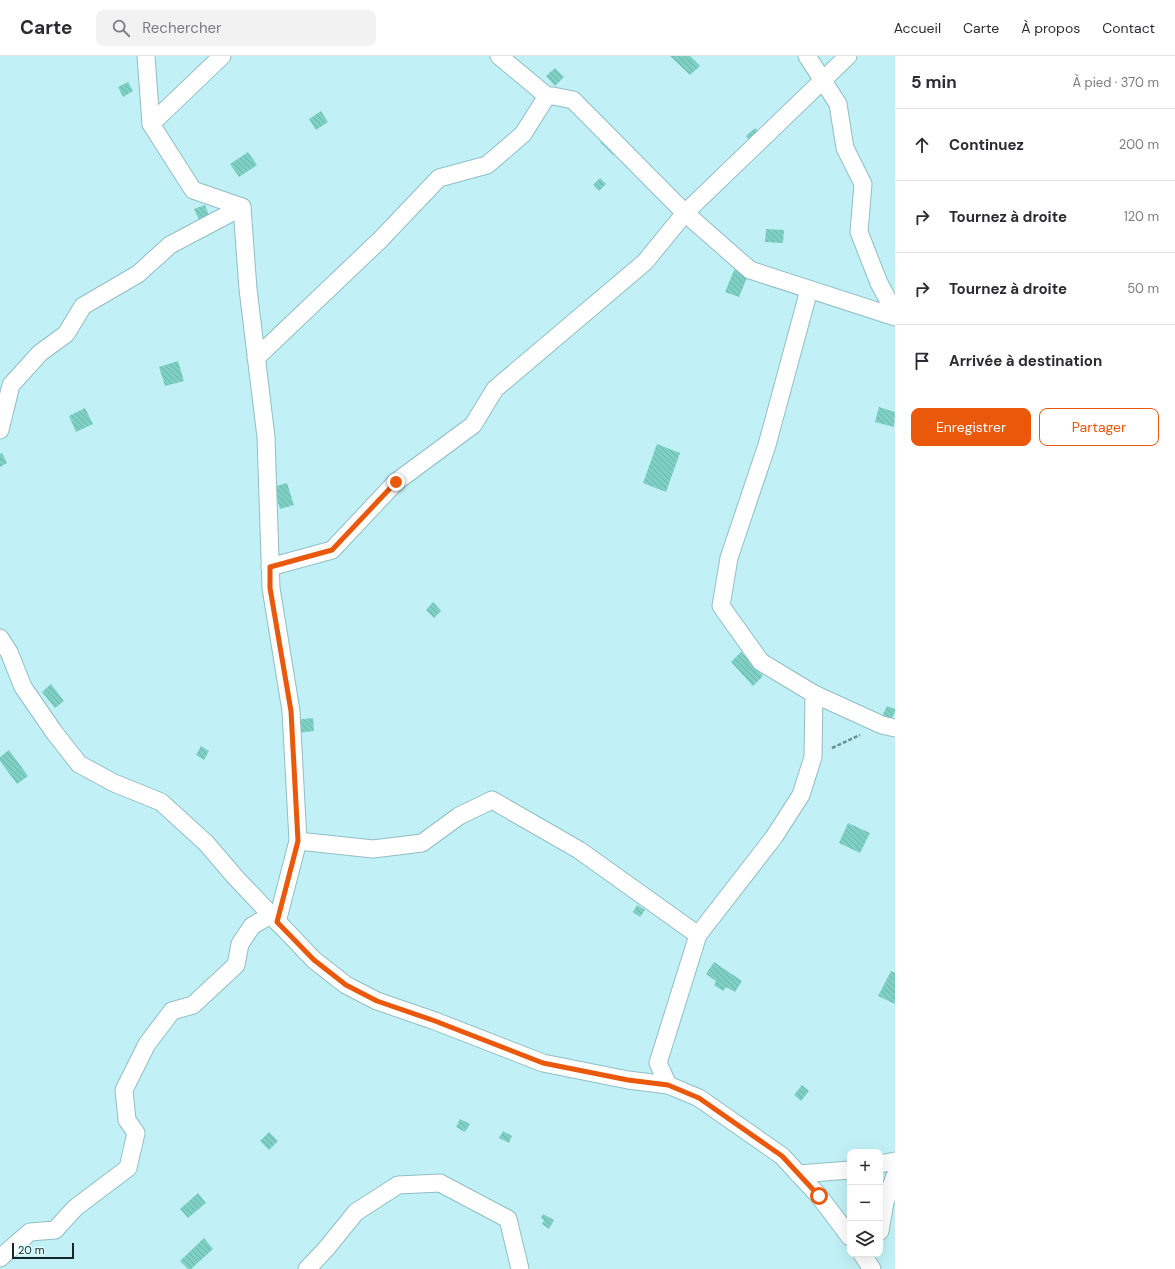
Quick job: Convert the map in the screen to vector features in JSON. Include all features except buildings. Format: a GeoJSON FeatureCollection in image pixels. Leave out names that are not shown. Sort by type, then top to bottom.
{"type":"FeatureCollection","features":[{"type":"Feature","properties":{"kind":"street"},"geometry":{"type":"LineString","coordinates":[[146,56],[151,124],[193,190],[242,207]]}},
{"type":"Feature","properties":{"kind":"street"},"geometry":{"type":"LineString","coordinates":[[151,124],[222,56]]}},
{"type":"Feature","properties":{"kind":"street"},"geometry":{"type":"LineString","coordinates":[[807,56],[824,80],[838,104],[845,148],[864,184],[859,232],[879,283],[895,313]]}},
{"type":"Feature","properties":{"kind":"street"},"geometry":{"type":"LineString","coordinates":[[270,567],[332,550],[396,482],[474,425],[495,389],[645,262],[685,213],[848,56]]}},
{"type":"Feature","properties":{"kind":"street"},"geometry":{"type":"LineString","coordinates":[[510,59],[546,96],[573,100],[685,213],[750,270],[895,317]]}},
{"type":"Feature","properties":{"kind":"street"},"geometry":{"type":"LineString","coordinates":[[256,358],[380,240],[439,178],[487,165],[523,134],[546,96]]}},
{"type":"Feature","properties":{"kind":"street"},"geometry":{"type":"LineString","coordinates":[[242,207],[248,289],[266,437],[270,588],[291,711],[298,841],[274,918]]}},
{"type":"Feature","properties":{"kind":"street"},"geometry":{"type":"LineString","coordinates":[[0,430],[11,385],[40,353],[66,334],[83,306],[138,274],[170,245],[242,207]]}},
{"type":"Feature","properties":{"kind":"street"},"geometry":{"type":"LineString","coordinates":[[809,290],[767,445],[729,558],[721,606],[761,662],[814,694],[889,726]]}},
{"type":"Feature","properties":{"kind":"street"},"geometry":{"type":"LineString","coordinates":[[0,638],[9,652],[23,687],[54,732],[79,764],[114,783],[161,802],[206,843],[236,878],[314,960],[346,985],[377,1001],[435,1021],[543,1063],[628,1080],[668,1085],[699,1098],[782,1156],[819,1196],[847,1233]]}},
{"type":"Feature","properties":{"kind":"street"},"geometry":{"type":"LineString","coordinates":[[668,1085],[658,1063],[698,935],[774,837],[801,794],[813,757],[814,694]]}},
{"type":"Feature","properties":{"kind":"street"},"geometry":{"type":"LineString","coordinates":[[298,841],[373,848],[422,843],[459,816],[492,800],[579,850],[698,935]]}},
{"type":"Feature","properties":{"kind":"street"},"geometry":{"type":"LineString","coordinates":[[0,1258],[30,1232],[55,1230],[75,1208],[128,1168],[136,1133],[127,1120],[124,1090],[147,1044],[172,1011],[193,1005],[236,965],[240,944],[252,926],[274,918]]}},
{"type":"Feature","properties":{"kind":"street"},"geometry":{"type":"LineString","coordinates":[[883,1163],[895,1161]]}},
{"type":"Feature","properties":{"kind":"street"},"geometry":{"type":"LineString","coordinates":[[798,1174],[847,1170]]}},
{"type":"Feature","properties":{"kind":"street"},"geometry":{"type":"LineString","coordinates":[[882,1221],[886,1202],[895,1176]]}},
{"type":"Feature","properties":{"kind":"street"},"geometry":{"type":"LineString","coordinates":[[307,1269],[326,1249],[356,1212],[398,1185],[440,1183],[508,1220],[520,1269]]}},
{"type":"Feature","properties":{"kind":"path"},"geometry":{"type":"LineString","coordinates":[[813,757],[889,726]]}},
{"type":"Feature","properties":{"kind":"route"},"geometry":{"type":"LineString","coordinates":[[396,482],[332,550],[270,567],[270,588],[291,711],[298,841],[277,922],[314,960],[346,985],[377,1001],[435,1021],[543,1063],[628,1080],[668,1085],[699,1098],[782,1156],[819,1196]]}}]}
